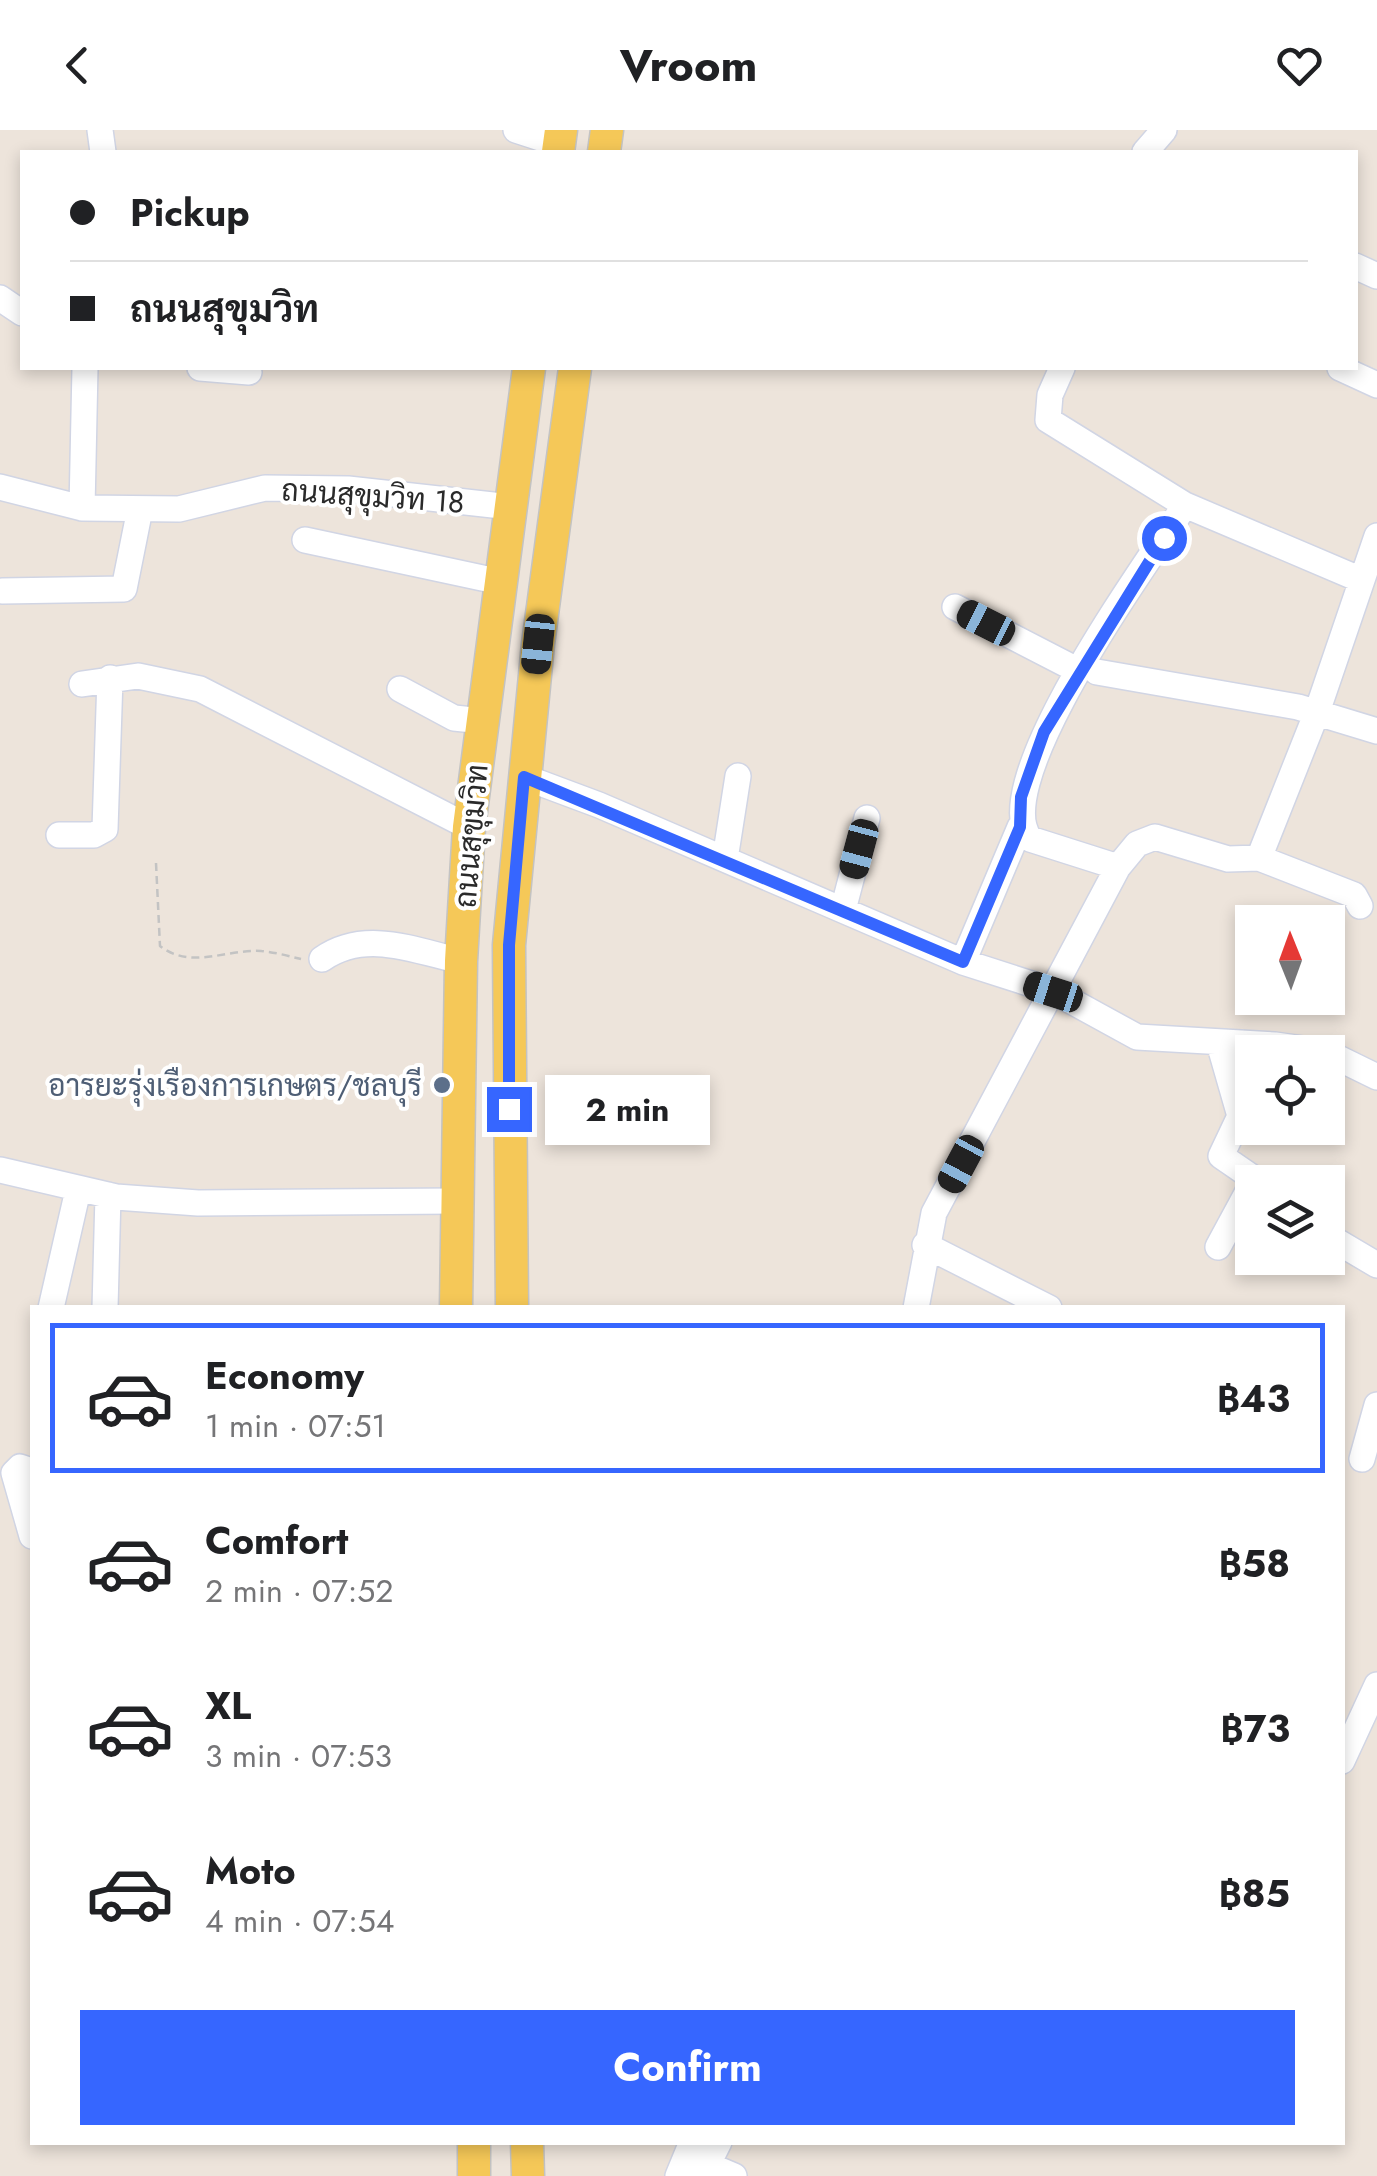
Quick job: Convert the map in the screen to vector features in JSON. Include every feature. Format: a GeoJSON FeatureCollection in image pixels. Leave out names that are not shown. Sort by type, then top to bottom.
{"type":"FeatureCollection","features":[{"type":"Feature","properties":{"kind":"main road","name":"ถนนสุขุมวิท"},"geometry":{"type":"LineString","coordinates":[[456,1305],[461,960],[470,827],[529,370]]}},
{"type":"Feature","properties":{"kind":"main road","name":"ถนนสุขุมวิท"},"geometry":{"type":"LineString","coordinates":[[512,1305],[509,945],[524,777],[575,370]]}},
{"type":"Feature","properties":{"kind":"main road"},"geometry":{"type":"LineString","coordinates":[[456,1201],[510,1201]]}},
{"type":"Feature","properties":{"kind":"main road"},"geometry":{"type":"LineString","coordinates":[[474,2145],[474,2176]]}},
{"type":"Feature","properties":{"kind":"main road"},"geometry":{"type":"LineString","coordinates":[[527,2145],[528,2176]]}},
{"type":"Feature","properties":{"kind":"street"},"geometry":{"type":"LineString","coordinates":[[516,130],[559,142]]}},
{"type":"Feature","properties":{"kind":"street"},"geometry":{"type":"LineString","coordinates":[[1146,150],[1164,130]]}},
{"type":"Feature","properties":{"kind":"street"},"geometry":{"type":"LineString","coordinates":[[82,508],[86,370]]}},
{"type":"Feature","properties":{"kind":"street"},"geometry":{"type":"LineString","coordinates":[[224,370],[249,372]]}},
{"type":"Feature","properties":{"kind":"street"},"geometry":{"type":"LineString","coordinates":[[1061,370],[1050,395],[1048,420],[1185,506],[1359,579]]}},
{"type":"Feature","properties":{"kind":"street"},"geometry":{"type":"LineString","coordinates":[[1345,370],[1377,384]]}},
{"type":"Feature","properties":{"kind":"street","name":"ถนนสุขุมวิท 18"},"geometry":{"type":"LineString","coordinates":[[0,487],[82,508],[179,509],[265,488],[348,490],[511,506]]}},
{"type":"Feature","properties":{"kind":"street"},"geometry":{"type":"LineString","coordinates":[[963,962],[1020,827],[1021,797],[1044,732],[1088,672],[1185,506]]}},
{"type":"Feature","properties":{"kind":"street"},"geometry":{"type":"LineString","coordinates":[[2,591],[126,588],[140,510]]}},
{"type":"Feature","properties":{"kind":"street"},"geometry":{"type":"LineString","coordinates":[[1258,858],[1317,712],[1359,579],[1377,536]]}},
{"type":"Feature","properties":{"kind":"street"},"geometry":{"type":"LineString","coordinates":[[305,540],[501,582]]}},
{"type":"Feature","properties":{"kind":"street"},"geometry":{"type":"LineString","coordinates":[[955,607],[1088,672],[1317,712],[1377,731]]}},
{"type":"Feature","properties":{"kind":"street"},"geometry":{"type":"LineString","coordinates":[[59,835],[94,835],[105,830],[110,678]]}},
{"type":"Feature","properties":{"kind":"street"},"geometry":{"type":"LineString","coordinates":[[82,684],[110,678],[169,679],[200,689],[470,827]]}},
{"type":"Feature","properties":{"kind":"street"},"geometry":{"type":"LineString","coordinates":[[400,689],[454,718],[483,721]]}},
{"type":"Feature","properties":{"kind":"street"},"geometry":{"type":"LineString","coordinates":[[725,859],[738,776]]}},
{"type":"Feature","properties":{"kind":"street"},"geometry":{"type":"LineString","coordinates":[[524,777],[963,962],[1053,992],[1137,1037],[1235,1044]]}},
{"type":"Feature","properties":{"kind":"street"},"geometry":{"type":"LineString","coordinates":[[843,910],[867,818]]}},
{"type":"Feature","properties":{"kind":"street"},"geometry":{"type":"LineString","coordinates":[[1020,827],[1030,839],[1118,867]]}},
{"type":"Feature","properties":{"kind":"street"},"geometry":{"type":"LineString","coordinates":[[916,1305],[925,1244],[934,1214],[1118,867],[1138,844],[1155,837],[1228,859],[1258,858],[1354,894],[1360,906]]}},
{"type":"Feature","properties":{"kind":"street"},"geometry":{"type":"LineString","coordinates":[[322,959],[342,945],[360,941],[461,960]]}},
{"type":"Feature","properties":{"kind":"street"},"geometry":{"type":"LineString","coordinates":[[1219,1043],[1240,1116],[1222,1156],[1235,1165]]}},
{"type":"Feature","properties":{"kind":"street"},"geometry":{"type":"LineString","coordinates":[[1345,1062],[1377,1077]]}},
{"type":"Feature","properties":{"kind":"street"},"geometry":{"type":"LineString","coordinates":[[0,1170],[108,1195],[198,1203],[456,1201]]}},
{"type":"Feature","properties":{"kind":"street"},"geometry":{"type":"LineString","coordinates":[[53,1305],[78,1190]]}},
{"type":"Feature","properties":{"kind":"street"},"geometry":{"type":"LineString","coordinates":[[105,1305],[108,1195]]}},
{"type":"Feature","properties":{"kind":"street"},"geometry":{"type":"LineString","coordinates":[[1218,1247],[1235,1217]]}},
{"type":"Feature","properties":{"kind":"street"},"geometry":{"type":"LineString","coordinates":[[925,1244],[1043,1305]]}},
{"type":"Feature","properties":{"kind":"street"},"geometry":{"type":"LineString","coordinates":[[1345,1246],[1377,1265]]}},
{"type":"Feature","properties":{"kind":"street"},"geometry":{"type":"LineString","coordinates":[[1360,1458],[1377,1405]]}},
{"type":"Feature","properties":{"kind":"street"},"geometry":{"type":"LineString","coordinates":[[30,1470],[20,1468],[14,1474],[30,1529]]}},
{"type":"Feature","properties":{"kind":"street"},"geometry":{"type":"LineString","coordinates":[[1345,1754],[1377,1685]]}},
{"type":"Feature","properties":{"kind":"street"},"geometry":{"type":"LineString","coordinates":[[678,2176],[691,2145]]}},
{"type":"Feature","properties":{"kind":"street"},"geometry":{"type":"LineString","coordinates":[[710,2161],[734,2176]]}},
{"type":"Feature","properties":{"kind":"path"},"geometry":{"type":"LineString","coordinates":[[156,863],[160,946],[172,955],[192,959],[260,951],[322,959]]}},
{"type":"Feature","properties":{"kind":"place","name":"อารยะรุ่งเรืองการเกษตร/ชลบุรี"},"geometry":{"type":"Point","coordinates":[442,1085]}},
{"type":"Feature","properties":{"kind":"route"},"geometry":{"type":"LineString","coordinates":[[509,1109],[509,945],[524,777],[600,805],[963,962],[1020,827],[1021,797],[1044,732],[1164,538]]}}]}
